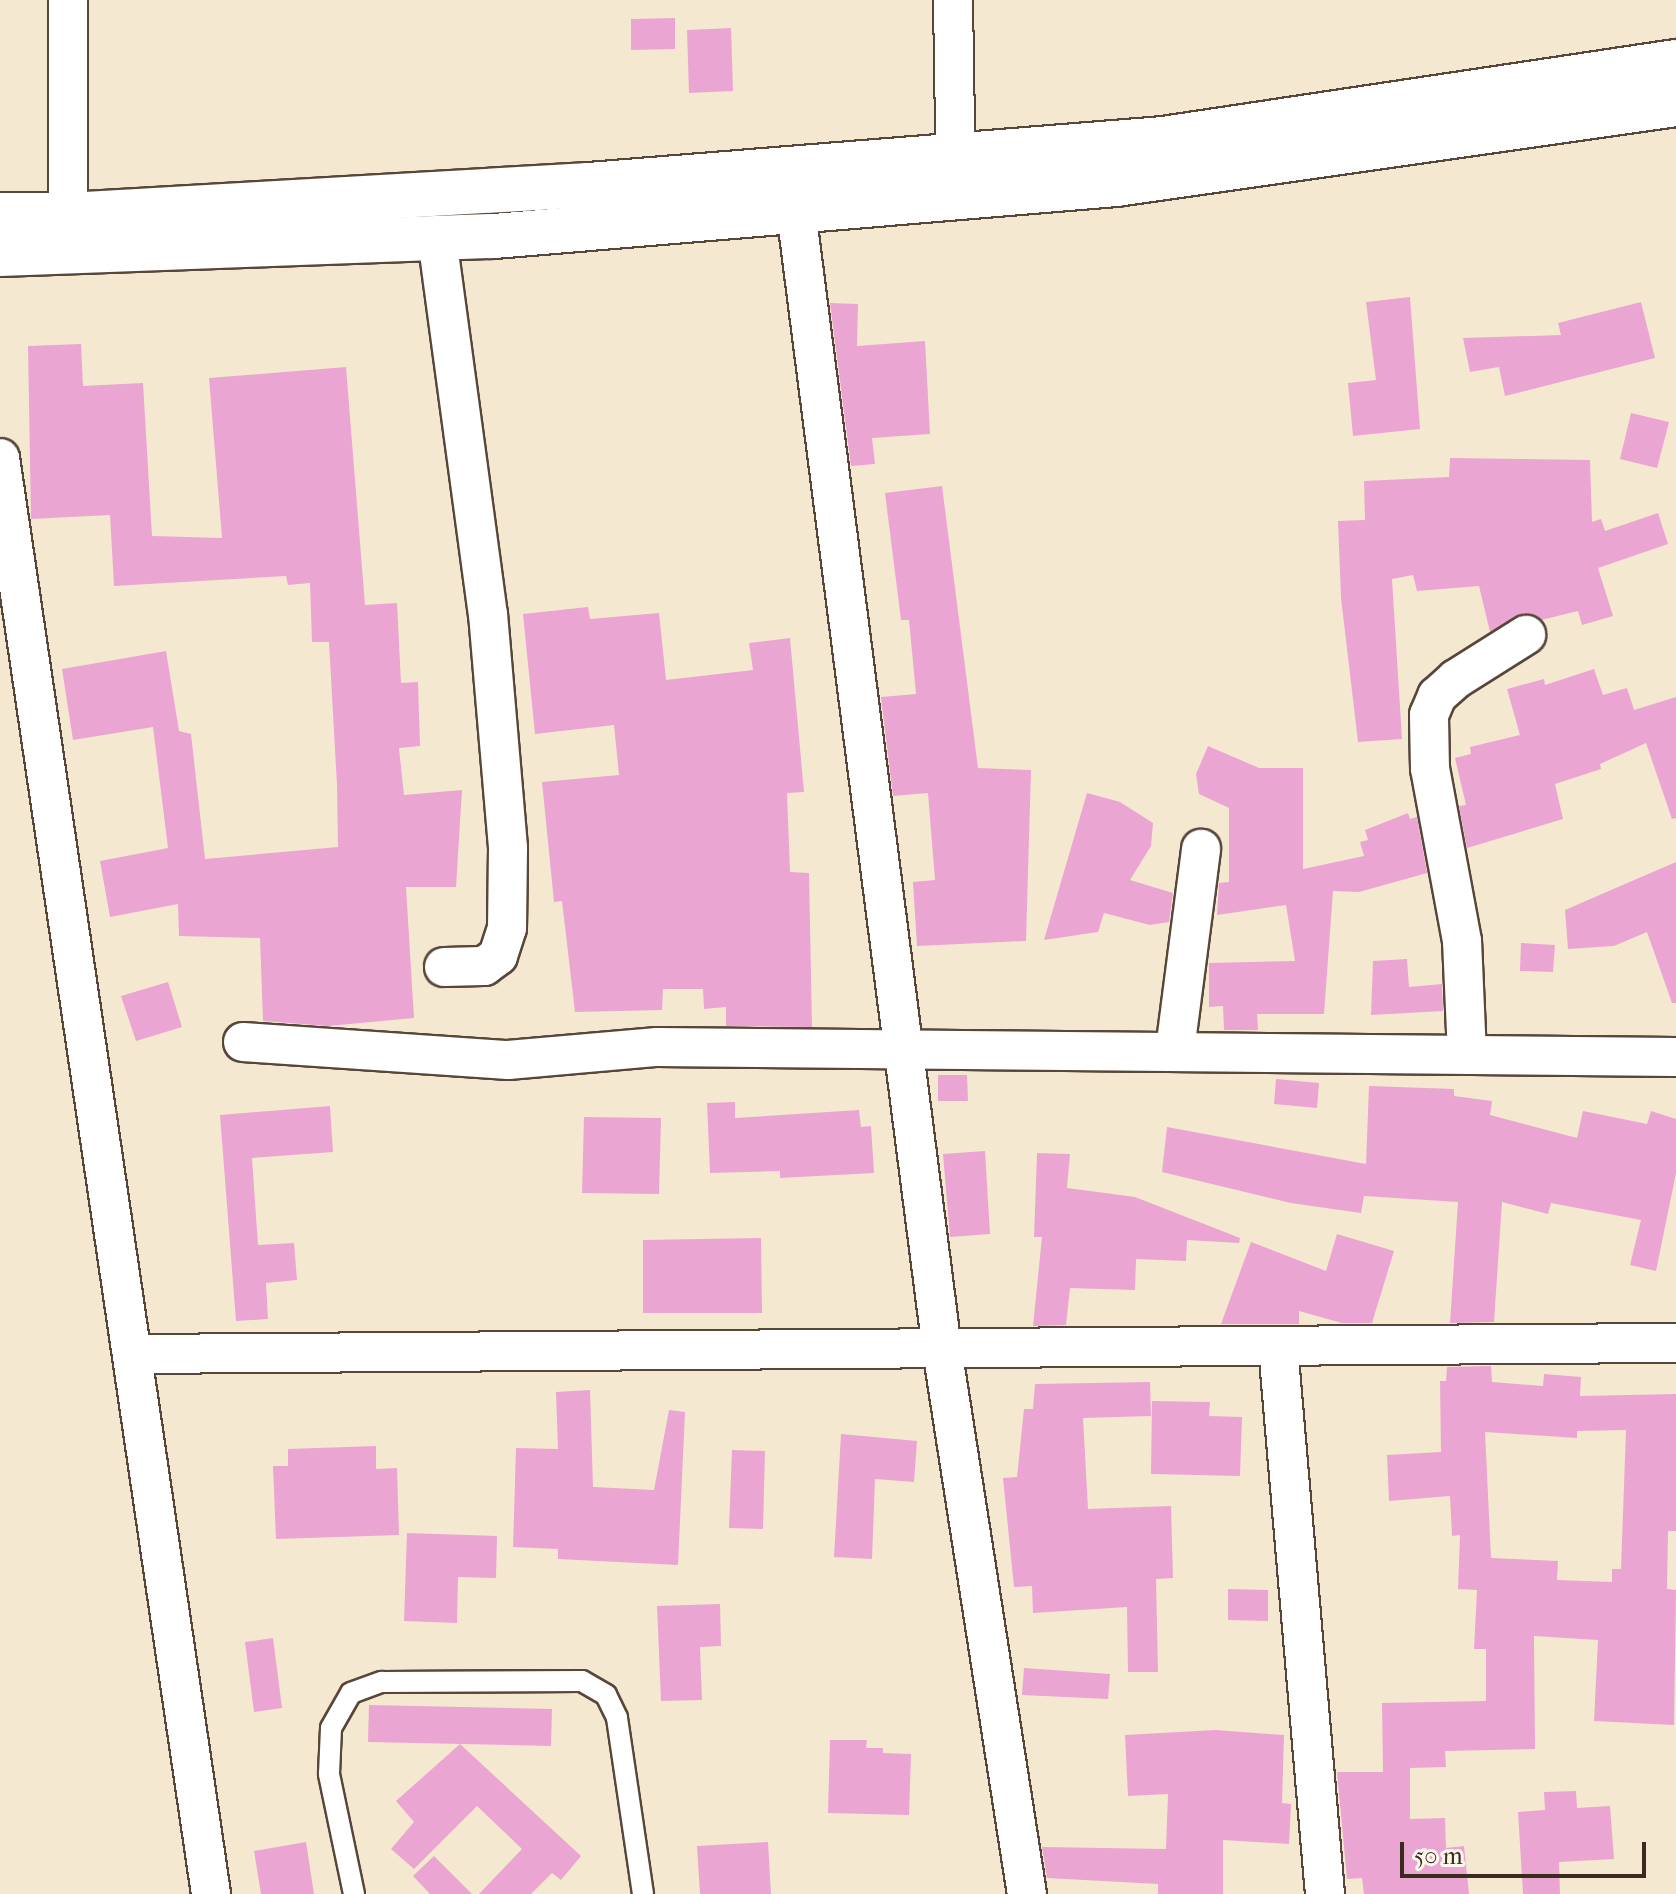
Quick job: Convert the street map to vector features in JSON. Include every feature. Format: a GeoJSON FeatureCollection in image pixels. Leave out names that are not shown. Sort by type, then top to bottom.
{"type":"FeatureCollection","features":[{"type":"Feature","properties":{"kind":"main road"},"geometry":{"type":"LineString","coordinates":[[0,254],[437,238],[796,211],[955,176],[1163,139],[1676,62]]}},
{"type":"Feature","properties":{"kind":"main road"},"geometry":{"type":"LineString","coordinates":[[0,215],[68,215],[589,185],[955,176],[1116,184],[1676,104]]}},
{"type":"Feature","properties":{"kind":"street"},"geometry":{"type":"LineString","coordinates":[[68,0],[68,215]]}},
{"type":"Feature","properties":{"kind":"street"},"geometry":{"type":"LineString","coordinates":[[953,0],[955,176]]}},
{"type":"Feature","properties":{"kind":"street"},"geometry":{"type":"LineString","coordinates":[[796,211],[942,1349],[1027,1894]]}},
{"type":"Feature","properties":{"kind":"street"},"geometry":{"type":"LineString","coordinates":[[437,238],[488,614],[508,848],[507,928],[498,956],[484,966],[444,967]]}},
{"type":"Feature","properties":{"kind":"street"},"geometry":{"type":"LineString","coordinates":[[0,458],[211,1894]]}},
{"type":"Feature","properties":{"kind":"street"},"geometry":{"type":"LineString","coordinates":[[1467,1055],[1462,941],[1430,769],[1429,715],[1437,696],[1456,679],[1526,635]]}},
{"type":"Feature","properties":{"kind":"street"},"geometry":{"type":"LineString","coordinates":[[1175,1050],[1201,849]]}},
{"type":"Feature","properties":{"kind":"street"},"geometry":{"type":"LineString","coordinates":[[243,1042],[508,1060],[657,1047],[1676,1057]]}},
{"type":"Feature","properties":{"kind":"street"},"geometry":{"type":"LineString","coordinates":[[132,1354],[1676,1343]]}},
{"type":"Feature","properties":{"kind":"street"},"geometry":{"type":"LineString","coordinates":[[1278,1347],[1325,1894]]}},
{"type":"Feature","properties":{"kind":"lane"},"geometry":{"type":"LineString","coordinates":[[354,1894],[329,1774],[331,1728],[351,1693],[382,1682],[582,1681],[606,1695],[617,1718],[643,1894]]}},
{"type":"Feature","properties":{"kind":"building"},"geometry":{"type":"Polygon","coordinates":[[[675,18],[675,49],[631,50],[631,19],[675,18]]]}},
{"type":"Feature","properties":{"kind":"building"},"geometry":{"type":"Polygon","coordinates":[[[731,28],[733,91],[689,93],[687,30],[731,28]]]}},
{"type":"Feature","properties":{"kind":"building"},"geometry":{"type":"Polygon","coordinates":[[[1410,297],[1420,429],[1353,436],[1348,383],[1376,380],[1366,302],[1410,297]]]}},
{"type":"Feature","properties":{"kind":"building"},"geometry":{"type":"Polygon","coordinates":[[[1641,302],[1655,358],[1505,396],[1499,367],[1470,372],[1463,338],[1561,335],[1558,323],[1641,302]]]}},
{"type":"Feature","properties":{"kind":"building"},"geometry":{"type":"Polygon","coordinates":[[[830,303],[858,304],[857,346],[925,341],[930,434],[872,438],[875,464],[851,466],[830,303]]]}},
{"type":"Feature","properties":{"kind":"building"},"geometry":{"type":"Polygon","coordinates":[[[81,344],[83,386],[143,383],[152,536],[222,538],[209,378],[346,367],[365,605],[397,603],[401,683],[418,682],[420,746],[399,748],[404,795],[462,790],[456,887],[406,887],[414,1018],[328,1026],[263,1021],[260,938],[179,936],[178,904],[110,917],[100,861],[168,848],[153,727],[73,740],[62,669],[166,651],[179,731],[191,734],[205,859],[338,847],[337,785],[329,642],[312,642],[310,583],[288,585],[286,576],[114,586],[110,515],[31,519],[28,346],[81,344]]]}},
{"type":"Feature","properties":{"kind":"building"},"geometry":{"type":"Polygon","coordinates":[[[1631,413],[1669,422],[1657,468],[1620,459],[1631,413]]]}},
{"type":"Feature","properties":{"kind":"building"},"geometry":{"type":"Polygon","coordinates":[[[1450,458],[1590,460],[1592,522],[1601,519],[1605,531],[1658,513],[1668,544],[1598,568],[1613,616],[1582,625],[1578,611],[1541,620],[1524,613],[1490,632],[1479,586],[1417,591],[1413,575],[1392,579],[1402,739],[1358,742],[1341,598],[1338,521],[1365,520],[1364,481],[1449,477],[1450,458]]]}},
{"type":"Feature","properties":{"kind":"building"},"geometry":{"type":"Polygon","coordinates":[[[942,486],[978,768],[1031,770],[1026,941],[917,946],[913,882],[935,880],[928,793],[893,796],[881,697],[916,694],[909,620],[901,620],[885,493],[942,486]]]}},
{"type":"Feature","properties":{"kind":"building"},"geometry":{"type":"Polygon","coordinates":[[[588,607],[590,619],[659,613],[666,680],[753,670],[749,643],[790,638],[804,792],[787,793],[790,872],[809,873],[812,1027],[726,1026],[726,1007],[704,1009],[703,989],[663,989],[662,1010],[575,1012],[562,901],[554,902],[542,782],[619,775],[614,725],[535,734],[523,614],[588,607]]]}},
{"type":"Feature","properties":{"kind":"building"},"geometry":{"type":"Polygon","coordinates":[[[1594,669],[1603,695],[1627,688],[1634,710],[1676,697],[1676,818],[1672,819],[1646,743],[1600,764],[1601,769],[1555,784],[1563,819],[1467,848],[1459,806],[1466,805],[1455,758],[1471,754],[1470,747],[1520,735],[1507,689],[1544,679],[1545,685],[1594,669]]]}},
{"type":"Feature","properties":{"kind":"building"},"geometry":{"type":"Polygon","coordinates":[[[1208,746],[1259,768],[1303,768],[1303,869],[1364,856],[1360,842],[1368,840],[1365,830],[1408,813],[1410,819],[1417,817],[1427,873],[1359,892],[1333,891],[1324,1014],[1257,1014],[1258,1030],[1224,1030],[1223,1006],[1209,1007],[1209,963],[1295,961],[1286,905],[1217,915],[1219,883],[1229,882],[1229,808],[1199,794],[1196,774],[1208,746]]]}},
{"type":"Feature","properties":{"kind":"building"},"geometry":{"type":"Polygon","coordinates":[[[1087,793],[1120,802],[1153,823],[1151,846],[1130,880],[1173,893],[1169,922],[1150,925],[1104,913],[1098,932],[1044,940],[1087,793]]]}},
{"type":"Feature","properties":{"kind":"building"},"geometry":{"type":"Polygon","coordinates":[[[1676,862],[1676,1003],[1672,1003],[1647,932],[1614,946],[1568,949],[1565,910],[1676,862]]]}},
{"type":"Feature","properties":{"kind":"building"},"geometry":{"type":"Polygon","coordinates":[[[1521,943],[1555,945],[1553,972],[1520,971],[1521,943]]]}},
{"type":"Feature","properties":{"kind":"building"},"geometry":{"type":"Polygon","coordinates":[[[1407,959],[1409,987],[1442,984],[1443,1011],[1371,1015],[1373,961],[1407,959]]]}},
{"type":"Feature","properties":{"kind":"building"},"geometry":{"type":"Polygon","coordinates":[[[168,982],[182,1027],[136,1041],[121,996],[168,982]]]}},
{"type":"Feature","properties":{"kind":"building"},"geometry":{"type":"Polygon","coordinates":[[[938,1075],[967,1075],[968,1101],[938,1101],[938,1075]]]}},
{"type":"Feature","properties":{"kind":"building"},"geometry":{"type":"Polygon","coordinates":[[[1276,1079],[1319,1083],[1317,1108],[1274,1104],[1276,1079]]]}},
{"type":"Feature","properties":{"kind":"building"},"geometry":{"type":"Polygon","coordinates":[[[1369,1086],[1454,1089],[1454,1096],[1492,1101],[1490,1115],[1577,1138],[1583,1111],[1647,1124],[1651,1111],[1676,1119],[1676,1173],[1656,1271],[1630,1265],[1641,1220],[1551,1203],[1548,1214],[1502,1202],[1494,1322],[1450,1323],[1458,1202],[1364,1196],[1361,1213],[1291,1203],[1162,1172],[1167,1127],[1366,1164],[1369,1086]]]}},
{"type":"Feature","properties":{"kind":"building"},"geometry":{"type":"Polygon","coordinates":[[[735,1102],[735,1118],[859,1110],[861,1127],[871,1126],[874,1173],[780,1178],[780,1171],[710,1173],[707,1103],[735,1102]]]}},
{"type":"Feature","properties":{"kind":"building"},"geometry":{"type":"Polygon","coordinates":[[[330,1106],[333,1152],[252,1158],[258,1245],[294,1243],[297,1280],[266,1283],[268,1319],[236,1321],[220,1115],[330,1106]]]}},
{"type":"Feature","properties":{"kind":"building"},"geometry":{"type":"Polygon","coordinates":[[[584,1117],[661,1118],[659,1194],[582,1193],[584,1117]]]}},
{"type":"Feature","properties":{"kind":"building"},"geometry":{"type":"Polygon","coordinates":[[[985,1151],[990,1234],[950,1237],[943,1154],[985,1151]]]}},
{"type":"Feature","properties":{"kind":"building"},"geometry":{"type":"Polygon","coordinates":[[[1037,1153],[1070,1154],[1067,1188],[1135,1197],[1240,1238],[1239,1243],[1187,1240],[1186,1261],[1136,1259],[1135,1290],[1070,1288],[1066,1325],[1033,1326],[1042,1237],[1034,1237],[1037,1153]]]}},
{"type":"Feature","properties":{"kind":"building"},"geometry":{"type":"Polygon","coordinates":[[[1337,1234],[1394,1251],[1372,1323],[1342,1323],[1299,1311],[1299,1324],[1221,1324],[1251,1242],[1326,1271],[1337,1234]]]}},
{"type":"Feature","properties":{"kind":"building"},"geometry":{"type":"Polygon","coordinates":[[[761,1238],[762,1313],[643,1313],[643,1240],[761,1238]]]}},
{"type":"Feature","properties":{"kind":"building"},"geometry":{"type":"Polygon","coordinates":[[[1491,1366],[1492,1382],[1543,1386],[1544,1374],[1581,1377],[1580,1396],[1676,1394],[1676,1531],[1668,1531],[1667,1589],[1676,1590],[1674,1725],[1594,1721],[1598,1640],[1534,1636],[1535,1749],[1445,1751],[1446,1767],[1410,1768],[1410,1819],[1445,1818],[1446,1848],[1464,1846],[1469,1894],[1364,1894],[1362,1878],[1347,1879],[1337,1772],[1383,1772],[1382,1703],[1486,1701],[1486,1649],[1474,1649],[1477,1590],[1458,1589],[1460,1535],[1452,1536],[1450,1496],[1389,1501],[1387,1455],[1441,1452],[1440,1381],[1446,1381],[1447,1367],[1491,1366]],[[1626,1430],[1577,1431],[1577,1438],[1485,1432],[1491,1558],[1558,1561],[1557,1580],[1612,1582],[1612,1569],[1621,1569],[1626,1430]]]}},
{"type":"Feature","properties":{"kind":"building"},"geometry":{"type":"Polygon","coordinates":[[[1150,1382],[1151,1416],[1083,1418],[1088,1509],[1171,1506],[1173,1578],[1156,1579],[1158,1672],[1128,1672],[1127,1607],[1033,1613],[1032,1586],[1014,1587],[1003,1478],[1017,1477],[1024,1409],[1033,1409],[1035,1384],[1150,1382]]]}},
{"type":"Feature","properties":{"kind":"building"},"geometry":{"type":"Polygon","coordinates":[[[590,1390],[593,1487],[654,1490],[669,1410],[685,1412],[678,1565],[558,1559],[558,1549],[513,1547],[516,1448],[558,1449],[556,1392],[590,1390]]]}},
{"type":"Feature","properties":{"kind":"building"},"geometry":{"type":"Polygon","coordinates":[[[1152,1401],[1210,1402],[1209,1416],[1242,1417],[1240,1476],[1151,1474],[1152,1401]]]}},
{"type":"Feature","properties":{"kind":"building"},"geometry":{"type":"Polygon","coordinates":[[[841,1434],[917,1441],[914,1482],[875,1479],[872,1559],[834,1557],[841,1434]]]}},
{"type":"Feature","properties":{"kind":"building"},"geometry":{"type":"Polygon","coordinates":[[[376,1446],[376,1469],[397,1468],[399,1535],[276,1539],[273,1466],[288,1466],[288,1449],[376,1446]]]}},
{"type":"Feature","properties":{"kind":"building"},"geometry":{"type":"Polygon","coordinates":[[[732,1450],[765,1451],[763,1529],[729,1528],[732,1450]]]}},
{"type":"Feature","properties":{"kind":"building"},"geometry":{"type":"Polygon","coordinates":[[[407,1533],[497,1536],[496,1578],[458,1577],[457,1623],[404,1621],[407,1533]]]}},
{"type":"Feature","properties":{"kind":"building"},"geometry":{"type":"Polygon","coordinates":[[[1228,1589],[1268,1590],[1268,1621],[1228,1620],[1228,1589]]]}},
{"type":"Feature","properties":{"kind":"building"},"geometry":{"type":"Polygon","coordinates":[[[720,1604],[721,1646],[700,1647],[702,1700],[661,1701],[657,1606],[720,1604]]]}},
{"type":"Feature","properties":{"kind":"building"},"geometry":{"type":"Polygon","coordinates":[[[273,1638],[282,1708],[254,1712],[245,1642],[273,1638]]]}},
{"type":"Feature","properties":{"kind":"building"},"geometry":{"type":"Polygon","coordinates":[[[1024,1668],[1110,1674],[1108,1699],[1022,1695],[1024,1668]]]}},
{"type":"Feature","properties":{"kind":"building"},"geometry":{"type":"Polygon","coordinates":[[[369,1705],[552,1709],[551,1746],[368,1742],[369,1705]]]}},
{"type":"Feature","properties":{"kind":"building"},"geometry":{"type":"Polygon","coordinates":[[[1215,1730],[1284,1735],[1282,1803],[1291,1804],[1289,1844],[1223,1840],[1223,1894],[1158,1894],[1158,1884],[1047,1878],[1042,1847],[1166,1849],[1168,1794],[1128,1796],[1125,1735],[1215,1730]]]}},
{"type":"Feature","properties":{"kind":"building"},"geometry":{"type":"Polygon","coordinates":[[[830,1740],[867,1740],[866,1748],[883,1748],[883,1753],[911,1754],[909,1815],[828,1813],[830,1740]]]}},
{"type":"Feature","properties":{"kind":"building"},"geometry":{"type":"Polygon","coordinates":[[[460,1744],[581,1856],[561,1880],[552,1873],[531,1894],[479,1894],[522,1849],[477,1806],[414,1869],[391,1849],[414,1822],[396,1801],[460,1744]]]}},
{"type":"Feature","properties":{"kind":"building"},"geometry":{"type":"Polygon","coordinates":[[[1576,1791],[1577,1808],[1610,1806],[1614,1859],[1559,1862],[1560,1894],[1523,1894],[1518,1812],[1545,1810],[1544,1792],[1576,1791]]]}},
{"type":"Feature","properties":{"kind":"building"},"geometry":{"type":"Polygon","coordinates":[[[306,1842],[314,1894],[261,1894],[254,1851],[306,1842]]]}},
{"type":"Feature","properties":{"kind":"building"},"geometry":{"type":"Polygon","coordinates":[[[768,1842],[771,1894],[700,1894],[697,1846],[768,1842]]]}},
{"type":"Feature","properties":{"kind":"building"},"geometry":{"type":"Polygon","coordinates":[[[434,1856],[472,1894],[430,1894],[413,1876],[434,1856]]]}}]}
